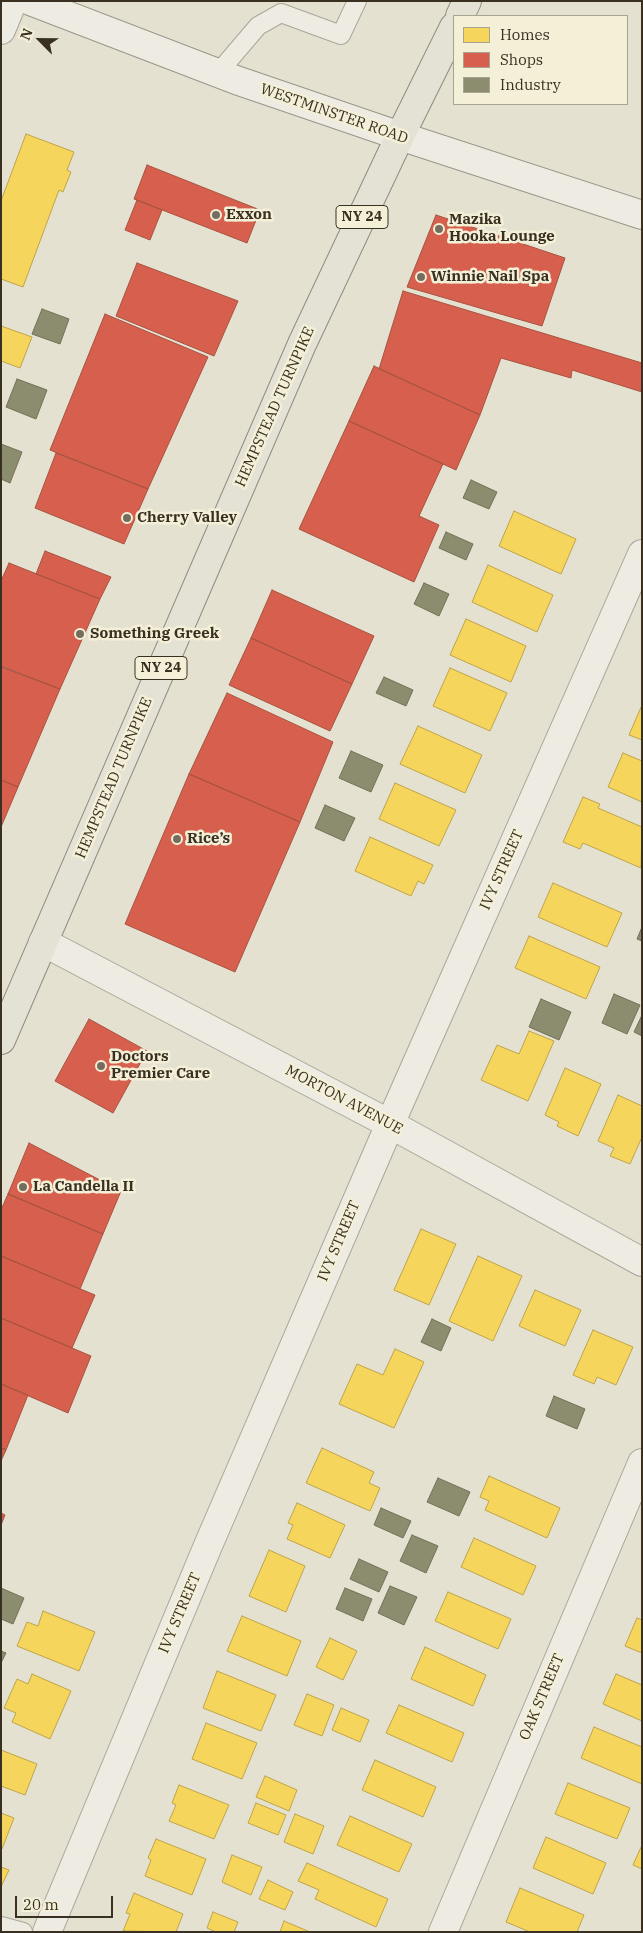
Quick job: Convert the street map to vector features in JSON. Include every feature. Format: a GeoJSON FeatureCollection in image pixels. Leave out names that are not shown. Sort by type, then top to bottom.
{"type":"FeatureCollection","features":[{"type":"Feature","properties":{"kind":"main road"},"geometry":{"type":"LineString","coordinates":[[460,15],[467,1]]}},
{"type":"Feature","properties":{"kind":"main road","name":"HEMPSTEAD TURNPIKE"},"geometry":{"type":"LineString","coordinates":[[1,1040],[302,344],[400,136],[453,29]]}},
{"type":"Feature","properties":{"kind":"street"},"geometry":{"type":"LineString","coordinates":[[1,30],[13,1]]}},
{"type":"Feature","properties":{"kind":"street","name":"WESTMINSTER ROAD"},"geometry":{"type":"LineString","coordinates":[[30,1],[218,73],[400,136],[642,215]]}},
{"type":"Feature","properties":{"kind":"street","name":"IVY STREET"},"geometry":{"type":"LineString","coordinates":[[47,1932],[207,1548],[390,1124],[642,554]]}},
{"type":"Feature","properties":{"kind":"street","name":"MORTON AVENUE"},"geometry":{"type":"LineString","coordinates":[[43,942],[390,1124],[642,1262]]}},
{"type":"Feature","properties":{"kind":"street","name":"OAK STREET"},"geometry":{"type":"LineString","coordinates":[[443,1932],[642,1463]]}},
{"type":"Feature","properties":{"kind":"lane"},"geometry":{"type":"LineString","coordinates":[[218,73],[258,26],[281,13],[341,35],[357,1]]}},
{"type":"Feature","properties":{"kind":"lane"},"geometry":{"type":"LineString","coordinates":[[1,1926],[23,1932]]}},
{"type":"Feature","properties":{"kind":"building: Homes"},"geometry":{"type":"Polygon","coordinates":[[[26,134],[74,152],[67,170],[71,172],[63,192],[59,190],[23,287],[1,279],[1,201],[26,134]]]}},
{"type":"Feature","properties":{"kind":"building: Homes"},"geometry":{"type":"Polygon","coordinates":[[[1,326],[32,337],[20,368],[1,361],[1,326]]]}},
{"type":"Feature","properties":{"kind":"building: Homes"},"geometry":{"type":"Polygon","coordinates":[[[514,511],[576,539],[561,574],[499,546],[514,511]]]}},
{"type":"Feature","properties":{"kind":"building: Homes"},"geometry":{"type":"Polygon","coordinates":[[[488,565],[553,595],[537,632],[472,602],[488,565]]]}},
{"type":"Feature","properties":{"kind":"building: Homes"},"geometry":{"type":"Polygon","coordinates":[[[466,619],[526,646],[511,682],[450,655],[466,619]]]}},
{"type":"Feature","properties":{"kind":"building: Homes"},"geometry":{"type":"Polygon","coordinates":[[[450,668],[507,693],[490,731],[433,706],[450,668]]]}},
{"type":"Feature","properties":{"kind":"building: Homes"},"geometry":{"type":"Polygon","coordinates":[[[642,705],[642,740],[629,735],[642,705]]]}},
{"type":"Feature","properties":{"kind":"building: Homes"},"geometry":{"type":"Polygon","coordinates":[[[418,726],[482,755],[465,793],[400,764],[418,726]]]}},
{"type":"Feature","properties":{"kind":"building: Homes"},"geometry":{"type":"Polygon","coordinates":[[[623,753],[642,761],[642,802],[608,787],[623,753]]]}},
{"type":"Feature","properties":{"kind":"building: Homes"},"geometry":{"type":"Polygon","coordinates":[[[395,783],[456,810],[439,846],[379,819],[395,783]]]}},
{"type":"Feature","properties":{"kind":"building: Homes"},"geometry":{"type":"Polygon","coordinates":[[[583,797],[600,804],[598,808],[642,827],[641,868],[583,843],[580,849],[563,842],[583,797]]]}},
{"type":"Feature","properties":{"kind":"building: Homes"},"geometry":{"type":"Polygon","coordinates":[[[370,837],[433,865],[424,884],[418,881],[411,896],[355,871],[370,837]]]}},
{"type":"Feature","properties":{"kind":"building: Homes"},"geometry":{"type":"Polygon","coordinates":[[[553,883],[622,913],[607,947],[538,917],[553,883]]]}},
{"type":"Feature","properties":{"kind":"building: Homes"},"geometry":{"type":"Polygon","coordinates":[[[529,936],[600,967],[586,999],[515,968],[529,936]]]}},
{"type":"Feature","properties":{"kind":"building: Homes"},"geometry":{"type":"Polygon","coordinates":[[[529,1031],[554,1041],[528,1101],[481,1080],[497,1045],[519,1054],[529,1031]]]}},
{"type":"Feature","properties":{"kind":"building: Homes"},"geometry":{"type":"Polygon","coordinates":[[[565,1068],[601,1084],[578,1136],[557,1126],[559,1122],[545,1115],[565,1068]]]}},
{"type":"Feature","properties":{"kind":"building: Homes"},"geometry":{"type":"Polygon","coordinates":[[[618,1095],[642,1106],[642,1137],[630,1164],[610,1156],[614,1148],[598,1141],[618,1095]]]}},
{"type":"Feature","properties":{"kind":"building: Homes"},"geometry":{"type":"Polygon","coordinates":[[[421,1229],[456,1244],[429,1305],[394,1290],[421,1229]]]}},
{"type":"Feature","properties":{"kind":"building: Homes"},"geometry":{"type":"Polygon","coordinates":[[[478,1256],[522,1276],[493,1341],[449,1321],[478,1256]]]}},
{"type":"Feature","properties":{"kind":"building: Homes"},"geometry":{"type":"Polygon","coordinates":[[[535,1290],[581,1310],[565,1346],[519,1326],[535,1290]]]}},
{"type":"Feature","properties":{"kind":"building: Homes"},"geometry":{"type":"Polygon","coordinates":[[[593,1330],[633,1347],[616,1385],[597,1377],[594,1384],[573,1375],[593,1330]]]}},
{"type":"Feature","properties":{"kind":"building: Homes"},"geometry":{"type":"Polygon","coordinates":[[[395,1349],[424,1362],[394,1428],[339,1404],[357,1364],[383,1375],[395,1349]]]}},
{"type":"Feature","properties":{"kind":"building: Homes"},"geometry":{"type":"Polygon","coordinates":[[[322,1448],[374,1472],[369,1483],[380,1488],[370,1511],[306,1483],[322,1448]]]}},
{"type":"Feature","properties":{"kind":"building: Homes"},"geometry":{"type":"Polygon","coordinates":[[[489,1476],[560,1508],[547,1538],[485,1510],[489,1501],[480,1497],[489,1476]]]}},
{"type":"Feature","properties":{"kind":"building: Homes"},"geometry":{"type":"Polygon","coordinates":[[[297,1503],[345,1525],[330,1558],[287,1539],[293,1525],[288,1523],[297,1503]]]}},
{"type":"Feature","properties":{"kind":"building: Homes"},"geometry":{"type":"Polygon","coordinates":[[[474,1538],[536,1566],[523,1595],[461,1567],[474,1538]]]}},
{"type":"Feature","properties":{"kind":"building: Homes"},"geometry":{"type":"Polygon","coordinates":[[[269,1550],[305,1566],[286,1612],[249,1596],[269,1550]]]}},
{"type":"Feature","properties":{"kind":"building: Homes"},"geometry":{"type":"Polygon","coordinates":[[[448,1592],[511,1619],[498,1649],[435,1621],[448,1592]]]}},
{"type":"Feature","properties":{"kind":"building: Homes"},"geometry":{"type":"Polygon","coordinates":[[[43,1611],[95,1632],[79,1671],[17,1646],[27,1622],[38,1626],[43,1611]]]}},
{"type":"Feature","properties":{"kind":"building: Homes"},"geometry":{"type":"Polygon","coordinates":[[[242,1616],[301,1641],[287,1676],[227,1651],[242,1616]]]}},
{"type":"Feature","properties":{"kind":"building: Homes"},"geometry":{"type":"Polygon","coordinates":[[[637,1618],[642,1620],[642,1653],[625,1646],[637,1618]]]}},
{"type":"Feature","properties":{"kind":"building: Homes"},"geometry":{"type":"Polygon","coordinates":[[[330,1638],[357,1651],[343,1680],[316,1667],[330,1638]]]}},
{"type":"Feature","properties":{"kind":"building: Homes"},"geometry":{"type":"Polygon","coordinates":[[[425,1647],[486,1675],[473,1706],[411,1679],[425,1647]]]}},
{"type":"Feature","properties":{"kind":"building: Homes"},"geometry":{"type":"Polygon","coordinates":[[[217,1671],[276,1695],[261,1731],[203,1708],[217,1671]]]}},
{"type":"Feature","properties":{"kind":"building: Homes"},"geometry":{"type":"Polygon","coordinates":[[[32,1674],[71,1691],[50,1739],[12,1722],[16,1713],[4,1708],[17,1679],[28,1684],[32,1674]]]}},
{"type":"Feature","properties":{"kind":"building: Homes"},"geometry":{"type":"Polygon","coordinates":[[[616,1674],[642,1685],[642,1721],[603,1704],[616,1674]]]}},
{"type":"Feature","properties":{"kind":"building: Homes"},"geometry":{"type":"Polygon","coordinates":[[[307,1694],[334,1705],[322,1736],[294,1725],[307,1694]]]}},
{"type":"Feature","properties":{"kind":"building: Homes"},"geometry":{"type":"Polygon","coordinates":[[[399,1705],[464,1733],[452,1762],[386,1733],[399,1705]]]}},
{"type":"Feature","properties":{"kind":"building: Homes"},"geometry":{"type":"Polygon","coordinates":[[[341,1708],[369,1720],[360,1742],[332,1730],[341,1708]]]}},
{"type":"Feature","properties":{"kind":"building: Homes"},"geometry":{"type":"Polygon","coordinates":[[[206,1723],[257,1743],[242,1779],[192,1759],[206,1723]]]}},
{"type":"Feature","properties":{"kind":"building: Homes"},"geometry":{"type":"Polygon","coordinates":[[[594,1727],[642,1747],[642,1784],[581,1758],[594,1727]]]}},
{"type":"Feature","properties":{"kind":"building: Homes"},"geometry":{"type":"Polygon","coordinates":[[[1,1750],[37,1764],[25,1795],[1,1786],[1,1750]]]}},
{"type":"Feature","properties":{"kind":"building: Homes"},"geometry":{"type":"Polygon","coordinates":[[[375,1760],[436,1787],[423,1817],[362,1790],[375,1760]]]}},
{"type":"Feature","properties":{"kind":"building: Homes"},"geometry":{"type":"Polygon","coordinates":[[[265,1776],[297,1790],[289,1811],[256,1797],[265,1776]]]}},
{"type":"Feature","properties":{"kind":"building: Homes"},"geometry":{"type":"Polygon","coordinates":[[[568,1783],[630,1808],[617,1839],[555,1814],[568,1783]]]}},
{"type":"Feature","properties":{"kind":"building: Homes"},"geometry":{"type":"Polygon","coordinates":[[[179,1785],[229,1805],[214,1839],[169,1821],[176,1805],[172,1803],[179,1785]]]}},
{"type":"Feature","properties":{"kind":"building: Homes"},"geometry":{"type":"Polygon","coordinates":[[[256,1803],[286,1815],[278,1835],[248,1823],[256,1803]]]}},
{"type":"Feature","properties":{"kind":"building: Homes"},"geometry":{"type":"Polygon","coordinates":[[[1,1813],[14,1818],[2,1849],[1,1849],[1,1813]]]}},
{"type":"Feature","properties":{"kind":"building: Homes"},"geometry":{"type":"Polygon","coordinates":[[[295,1814],[324,1826],[313,1854],[284,1842],[295,1814]]]}},
{"type":"Feature","properties":{"kind":"building: Homes"},"geometry":{"type":"Polygon","coordinates":[[[350,1816],[412,1844],[399,1872],[337,1845],[350,1816]]]}},
{"type":"Feature","properties":{"kind":"building: Homes"},"geometry":{"type":"Polygon","coordinates":[[[546,1837],[606,1863],[593,1894],[533,1868],[546,1837]]]}},
{"type":"Feature","properties":{"kind":"building: Homes"},"geometry":{"type":"Polygon","coordinates":[[[156,1839],[206,1859],[192,1895],[145,1876],[151,1860],[148,1858],[156,1839]]]}},
{"type":"Feature","properties":{"kind":"building: Homes"},"geometry":{"type":"Polygon","coordinates":[[[642,1845],[642,1869],[633,1865],[642,1845]]]}},
{"type":"Feature","properties":{"kind":"building: Homes"},"geometry":{"type":"Polygon","coordinates":[[[232,1855],[262,1867],[251,1895],[222,1882],[232,1855]]]}},
{"type":"Feature","properties":{"kind":"building: Homes"},"geometry":{"type":"Polygon","coordinates":[[[307,1863],[388,1899],[376,1927],[315,1899],[319,1890],[298,1881],[307,1863]]]}},
{"type":"Feature","properties":{"kind":"building: Homes"},"geometry":{"type":"Polygon","coordinates":[[[1,1867],[9,1870],[1,1887],[1,1867]]]}},
{"type":"Feature","properties":{"kind":"building: Homes"},"geometry":{"type":"Polygon","coordinates":[[[268,1880],[293,1892],[285,1910],[259,1899],[268,1880]]]}},
{"type":"Feature","properties":{"kind":"building: Homes"},"geometry":{"type":"Polygon","coordinates":[[[520,1888],[584,1915],[577,1932],[530,1932],[506,1922],[520,1888]]]}},
{"type":"Feature","properties":{"kind":"building: Homes"},"geometry":{"type":"Polygon","coordinates":[[[134,1893],[183,1914],[176,1932],[123,1931],[130,1914],[126,1913],[134,1893]]]}},
{"type":"Feature","properties":{"kind":"building: Homes"},"geometry":{"type":"Polygon","coordinates":[[[213,1912],[238,1922],[234,1932],[216,1932],[207,1928],[213,1912]]]}},
{"type":"Feature","properties":{"kind":"building: Homes"},"geometry":{"type":"Polygon","coordinates":[[[284,1921],[310,1932],[280,1932],[284,1921]]]}},
{"type":"Feature","properties":{"kind":"building: Shops"},"geometry":{"type":"Polygon","coordinates":[[[147,165],[260,210],[247,243],[134,199],[147,165]]]}},
{"type":"Feature","properties":{"kind":"building: Shops"},"geometry":{"type":"Polygon","coordinates":[[[137,200],[162,210],[150,240],[125,230],[137,200]]]}},
{"type":"Feature","properties":{"kind":"building: Shops"},"geometry":{"type":"Polygon","coordinates":[[[436,215],[565,258],[542,326],[407,287],[436,215]]]}},
{"type":"Feature","properties":{"kind":"building: Shops"},"geometry":{"type":"Polygon","coordinates":[[[137,263],[238,301],[214,356],[116,316],[137,263]]]}},
{"type":"Feature","properties":{"kind":"building: Shops"},"geometry":{"type":"Polygon","coordinates":[[[403,291],[642,363],[642,392],[572,370],[571,378],[501,358],[480,415],[379,369],[403,291]]]}},
{"type":"Feature","properties":{"kind":"building: Shops"},"geometry":{"type":"Polygon","coordinates":[[[105,314],[208,357],[148,489],[50,450],[105,314]]]}},
{"type":"Feature","properties":{"kind":"building: Shops"},"geometry":{"type":"Polygon","coordinates":[[[374,366],[480,415],[456,470],[349,421],[374,366]]]}},
{"type":"Feature","properties":{"kind":"building: Shops"},"geometry":{"type":"Polygon","coordinates":[[[349,421],[443,464],[419,516],[439,525],[414,582],[299,529],[349,421]]]}},
{"type":"Feature","properties":{"kind":"building: Shops"},"geometry":{"type":"Polygon","coordinates":[[[56,453],[148,489],[124,544],[35,508],[56,453]]]}},
{"type":"Feature","properties":{"kind":"building: Shops"},"geometry":{"type":"Polygon","coordinates":[[[45,551],[111,577],[100,599],[36,574],[45,551]]]}},
{"type":"Feature","properties":{"kind":"building: Shops"},"geometry":{"type":"Polygon","coordinates":[[[9,563],[100,599],[60,689],[1,666],[1,581],[9,563]]]}},
{"type":"Feature","properties":{"kind":"building: Shops"},"geometry":{"type":"Polygon","coordinates":[[[272,590],[374,636],[352,684],[251,638],[272,590]]]}},
{"type":"Feature","properties":{"kind":"building: Shops"},"geometry":{"type":"Polygon","coordinates":[[[251,638],[352,684],[330,731],[229,685],[251,638]]]}},
{"type":"Feature","properties":{"kind":"building: Shops"},"geometry":{"type":"Polygon","coordinates":[[[1,667],[60,689],[18,787],[1,780],[1,667]]]}},
{"type":"Feature","properties":{"kind":"building: Shops"},"geometry":{"type":"Polygon","coordinates":[[[227,693],[333,742],[300,822],[189,774],[227,693]]]}},
{"type":"Feature","properties":{"kind":"building: Shops"},"geometry":{"type":"Polygon","coordinates":[[[189,774],[300,822],[235,972],[125,924],[189,774]]]}},
{"type":"Feature","properties":{"kind":"building: Shops"},"geometry":{"type":"Polygon","coordinates":[[[1,780],[18,787],[1,827],[1,780]]]}},
{"type":"Feature","properties":{"kind":"building: Shops","name":"Doctors Premier Care"},"geometry":{"type":"Polygon","coordinates":[[[89,1019],[147,1051],[113,1113],[55,1081],[89,1019]]]}},
{"type":"Feature","properties":{"kind":"building: Shops"},"geometry":{"type":"Polygon","coordinates":[[[29,1143],[121,1191],[103,1234],[8,1194],[29,1143]]]}},
{"type":"Feature","properties":{"kind":"building: Shops"},"geometry":{"type":"Polygon","coordinates":[[[8,1194],[103,1234],[80,1289],[1,1256],[1,1210],[8,1194]]]}},
{"type":"Feature","properties":{"kind":"building: Shops"},"geometry":{"type":"Polygon","coordinates":[[[1,1256],[95,1295],[72,1348],[1,1318],[1,1256]]]}},
{"type":"Feature","properties":{"kind":"building: Shops"},"geometry":{"type":"Polygon","coordinates":[[[1,1318],[91,1356],[68,1413],[1,1384],[1,1318]]]}},
{"type":"Feature","properties":{"kind":"building: Shops"},"geometry":{"type":"Polygon","coordinates":[[[1,1384],[28,1395],[6,1450],[1,1448],[1,1384]]]}},
{"type":"Feature","properties":{"kind":"building: Shops"},"geometry":{"type":"Polygon","coordinates":[[[1,1448],[6,1450],[1,1461],[1,1448]]]}},
{"type":"Feature","properties":{"kind":"building: Shops"},"geometry":{"type":"Polygon","coordinates":[[[1,1513],[5,1515],[1,1525],[1,1513]]]}},
{"type":"Feature","properties":{"kind":"building: Industry"},"geometry":{"type":"Polygon","coordinates":[[[42,309],[69,319],[60,344],[32,334],[42,309]]]}},
{"type":"Feature","properties":{"kind":"building: Industry"},"geometry":{"type":"Polygon","coordinates":[[[17,379],[47,390],[36,419],[6,407],[17,379]]]}},
{"type":"Feature","properties":{"kind":"building: Industry"},"geometry":{"type":"Polygon","coordinates":[[[1,444],[22,452],[10,483],[1,479],[1,444]]]}},
{"type":"Feature","properties":{"kind":"building: Industry"},"geometry":{"type":"Polygon","coordinates":[[[471,480],[497,492],[489,509],[463,498],[471,480]]]}},
{"type":"Feature","properties":{"kind":"building: Industry"},"geometry":{"type":"Polygon","coordinates":[[[446,532],[473,544],[466,560],[439,548],[446,532]]]}},
{"type":"Feature","properties":{"kind":"building: Industry"},"geometry":{"type":"Polygon","coordinates":[[[424,583],[449,594],[439,616],[414,604],[424,583]]]}},
{"type":"Feature","properties":{"kind":"building: Industry"},"geometry":{"type":"Polygon","coordinates":[[[384,677],[413,690],[406,706],[376,693],[384,677]]]}},
{"type":"Feature","properties":{"kind":"building: Industry"},"geometry":{"type":"Polygon","coordinates":[[[351,751],[383,765],[371,792],[339,778],[351,751]]]}},
{"type":"Feature","properties":{"kind":"building: Industry"},"geometry":{"type":"Polygon","coordinates":[[[325,805],[355,818],[344,841],[315,828],[325,805]]]}},
{"type":"Feature","properties":{"kind":"building: Industry"},"geometry":{"type":"Polygon","coordinates":[[[642,927],[642,941],[637,939],[642,927]]]}},
{"type":"Feature","properties":{"kind":"building: Industry"},"geometry":{"type":"Polygon","coordinates":[[[614,994],[640,1005],[627,1034],[602,1023],[614,994]]]}},
{"type":"Feature","properties":{"kind":"building: Industry"},"geometry":{"type":"Polygon","coordinates":[[[541,999],[571,1012],[559,1040],[529,1027],[541,999]]]}},
{"type":"Feature","properties":{"kind":"building: Industry"},"geometry":{"type":"Polygon","coordinates":[[[642,1015],[642,1036],[634,1032],[642,1015]]]}},
{"type":"Feature","properties":{"kind":"building: Industry"},"geometry":{"type":"Polygon","coordinates":[[[432,1319],[451,1328],[441,1351],[421,1342],[432,1319]]]}},
{"type":"Feature","properties":{"kind":"building: Industry"},"geometry":{"type":"Polygon","coordinates":[[[554,1396],[585,1409],[577,1429],[546,1416],[554,1396]]]}},
{"type":"Feature","properties":{"kind":"building: Industry"},"geometry":{"type":"Polygon","coordinates":[[[438,1478],[470,1492],[459,1516],[427,1502],[438,1478]]]}},
{"type":"Feature","properties":{"kind":"building: Industry"},"geometry":{"type":"Polygon","coordinates":[[[381,1508],[411,1521],[403,1538],[374,1525],[381,1508]]]}},
{"type":"Feature","properties":{"kind":"building: Industry"},"geometry":{"type":"Polygon","coordinates":[[[412,1535],[438,1546],[426,1573],[400,1561],[412,1535]]]}},
{"type":"Feature","properties":{"kind":"building: Industry"},"geometry":{"type":"Polygon","coordinates":[[[359,1559],[388,1572],[379,1592],[350,1579],[359,1559]]]}},
{"type":"Feature","properties":{"kind":"building: Industry"},"geometry":{"type":"Polygon","coordinates":[[[390,1586],[417,1597],[404,1625],[378,1613],[390,1586]]]}},
{"type":"Feature","properties":{"kind":"building: Industry"},"geometry":{"type":"Polygon","coordinates":[[[1,1588],[24,1598],[13,1624],[1,1619],[1,1588]]]}},
{"type":"Feature","properties":{"kind":"building: Industry"},"geometry":{"type":"Polygon","coordinates":[[[345,1588],[372,1599],[363,1621],[336,1609],[345,1588]]]}},
{"type":"Feature","properties":{"kind":"building: Industry"},"geometry":{"type":"Polygon","coordinates":[[[1,1651],[6,1653],[1,1663],[1,1651]]]}},
{"type":"Feature","properties":{"kind":"place","name":"Exxon"},"geometry":{"type":"Point","coordinates":[216,215]}},
{"type":"Feature","properties":{"kind":"place","name":"Mazika Hooka Lounge"},"geometry":{"type":"Point","coordinates":[439,229]}},
{"type":"Feature","properties":{"kind":"place","name":"Winnie Nail Spa"},"geometry":{"type":"Point","coordinates":[421,277]}},
{"type":"Feature","properties":{"kind":"place","name":"Cherry Valley"},"geometry":{"type":"Point","coordinates":[127,518]}},
{"type":"Feature","properties":{"kind":"place","name":"Something Greek"},"geometry":{"type":"Point","coordinates":[80,634]}},
{"type":"Feature","properties":{"kind":"place","name":"Rice’s"},"geometry":{"type":"Point","coordinates":[177,839]}},
{"type":"Feature","properties":{"kind":"place","name":"Doctors Premier Care"},"geometry":{"type":"Point","coordinates":[101,1066]}},
{"type":"Feature","properties":{"kind":"place","name":"La Candella II"},"geometry":{"type":"Point","coordinates":[23,1187]}}]}
